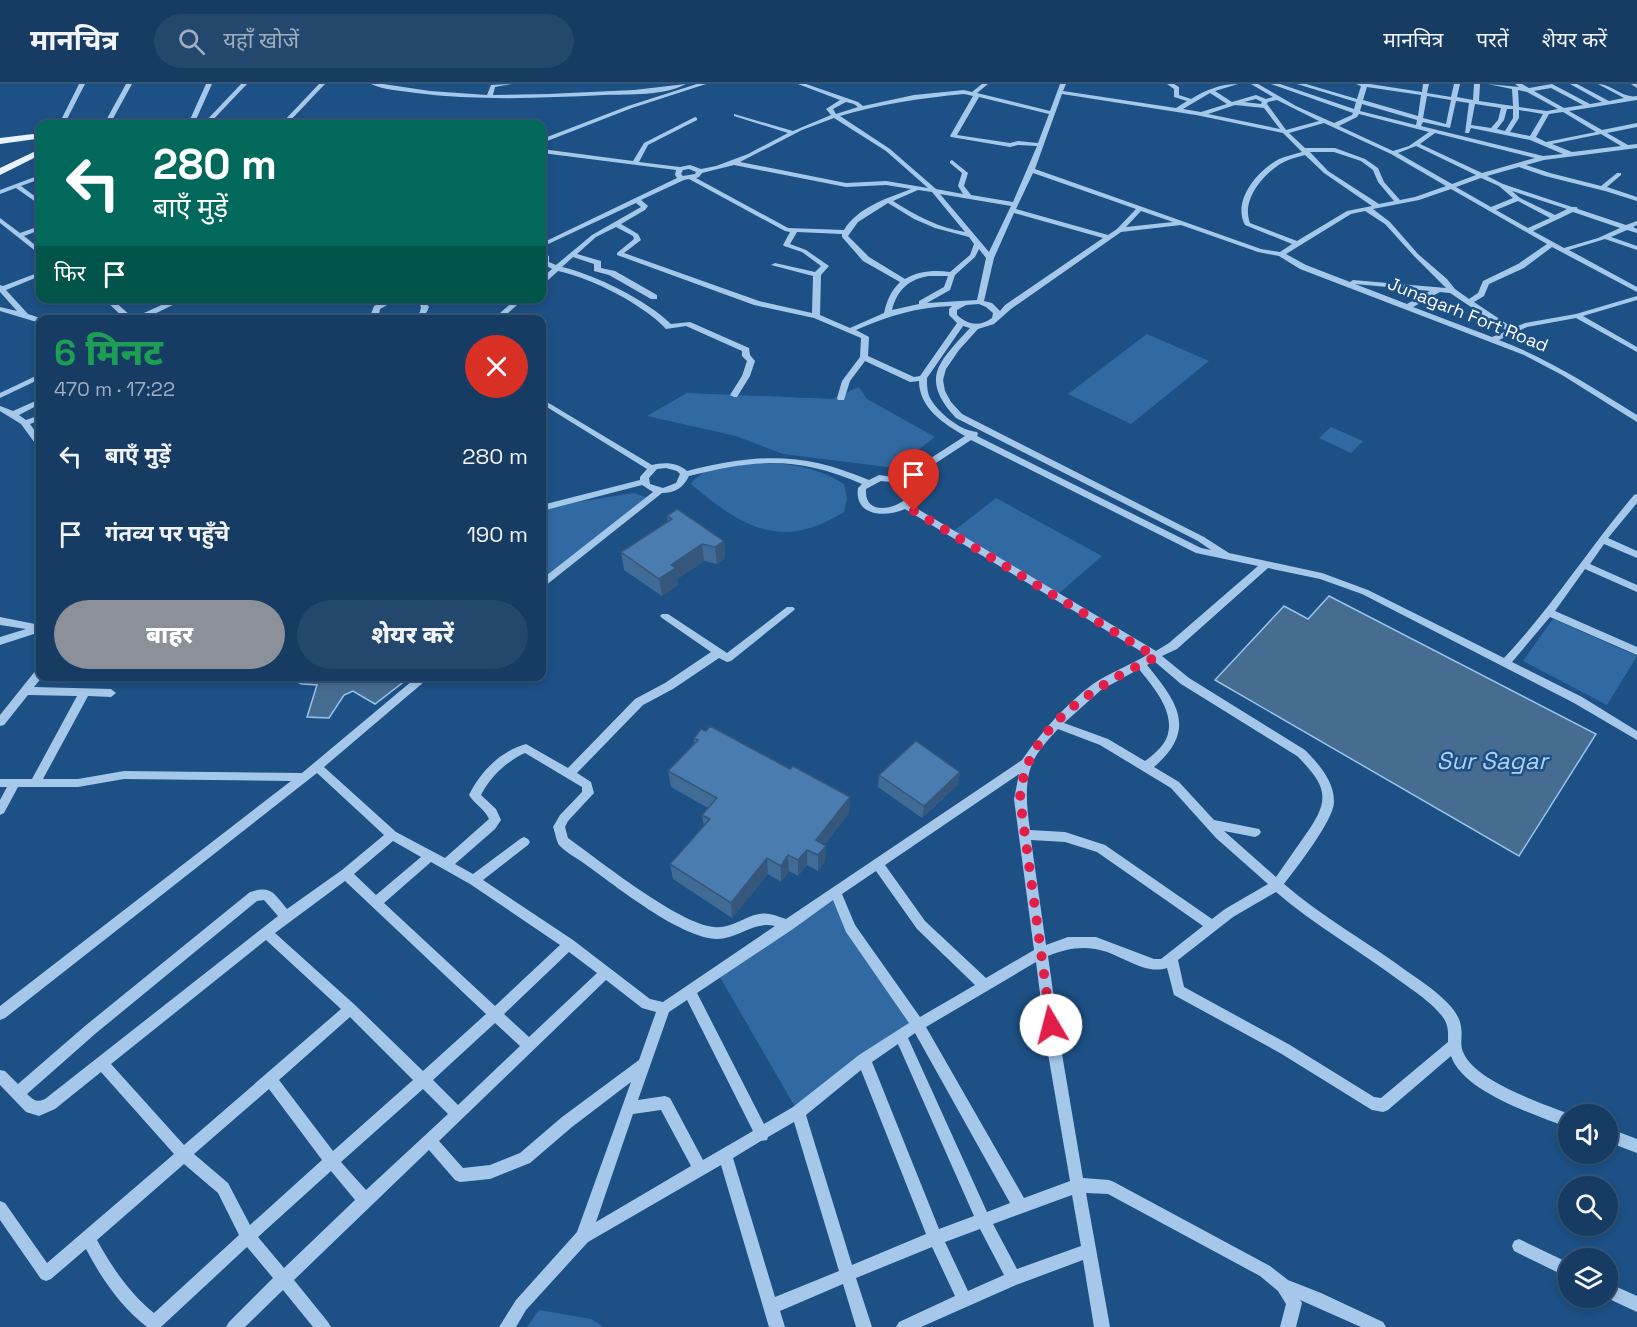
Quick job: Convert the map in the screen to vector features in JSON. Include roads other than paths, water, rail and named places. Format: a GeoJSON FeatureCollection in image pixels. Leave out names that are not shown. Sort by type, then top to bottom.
{"type":"FeatureCollection","features":[{"type":"Feature","properties":{"kind":"main road"},"geometry":{"type":"LineString","coordinates":[[0,142],[36,142]]}},
{"type":"Feature","properties":{"kind":"main road"},"geometry":{"type":"LineString","coordinates":[[0,170],[36,143]]}},
{"type":"Feature","properties":{"kind":"street"},"geometry":{"type":"LineString","coordinates":[[64,120],[82,84]]}},
{"type":"Feature","properties":{"kind":"street"},"geometry":{"type":"LineString","coordinates":[[109,120],[129,84]]}},
{"type":"Feature","properties":{"kind":"street"},"geometry":{"type":"LineString","coordinates":[[193,120],[209,84]]}},
{"type":"Feature","properties":{"kind":"street"},"geometry":{"type":"LineString","coordinates":[[210,120],[244,84]]}},
{"type":"Feature","properties":{"kind":"street"},"geometry":{"type":"LineString","coordinates":[[288,120],[322,84]]}},
{"type":"Feature","properties":{"kind":"street"},"geometry":{"type":"LineString","coordinates":[[374,84],[415,91],[567,96],[627,92],[683,84]]}},
{"type":"Feature","properties":{"kind":"street"},"geometry":{"type":"LineString","coordinates":[[490,95],[494,86],[509,84]]}},
{"type":"Feature","properties":{"kind":"street"},"geometry":{"type":"LineString","coordinates":[[545,95],[546,84]]}},
{"type":"Feature","properties":{"kind":"street"},"geometry":{"type":"LineString","coordinates":[[567,96],[568,84]]}},
{"type":"Feature","properties":{"kind":"street"},"geometry":{"type":"LineString","coordinates":[[625,84],[630,107]]}},
{"type":"Feature","properties":{"kind":"street"},"geometry":{"type":"LineString","coordinates":[[546,139],[630,107],[703,84]]}},
{"type":"Feature","properties":{"kind":"street"},"geometry":{"type":"LineString","coordinates":[[801,84],[856,103],[862,108]]}},
{"type":"Feature","properties":{"kind":"street"},"geometry":{"type":"LineString","coordinates":[[985,84],[975,94],[953,136],[1010,145],[1017,143],[1041,145]]}},
{"type":"Feature","properties":{"kind":"street"},"geometry":{"type":"LineString","coordinates":[[980,302],[990,258],[1031,170],[1063,84]]}},
{"type":"Feature","properties":{"kind":"street"},"geometry":{"type":"LineString","coordinates":[[1170,84],[1177,88],[1176,96],[1192,101]]}},
{"type":"Feature","properties":{"kind":"street"},"geometry":{"type":"LineString","coordinates":[[1177,110],[1210,88],[1234,84]]}},
{"type":"Feature","properties":{"kind":"street"},"geometry":{"type":"LineString","coordinates":[[1254,84],[1278,98],[1393,153],[1528,231],[1637,290]]}},
{"type":"Feature","properties":{"kind":"street"},"geometry":{"type":"LineString","coordinates":[[1300,84],[1420,120],[1464,137],[1544,158]]}},
{"type":"Feature","properties":{"kind":"street"},"geometry":{"type":"LineString","coordinates":[[1336,125],[1357,112],[1361,102],[1362,84],[1396,87],[1424,95],[1474,103],[1517,86],[1628,147]]}},
{"type":"Feature","properties":{"kind":"street"},"geometry":{"type":"LineString","coordinates":[[1418,128],[1426,84]]}},
{"type":"Feature","properties":{"kind":"street"},"geometry":{"type":"LineString","coordinates":[[1447,130],[1456,100],[1457,84]]}},
{"type":"Feature","properties":{"kind":"street"},"geometry":{"type":"LineString","coordinates":[[1464,137],[1469,126],[1477,84]]}},
{"type":"Feature","properties":{"kind":"street"},"geometry":{"type":"LineString","coordinates":[[1573,84],[1608,103]]}},
{"type":"Feature","properties":{"kind":"street"},"geometry":{"type":"LineString","coordinates":[[1601,84],[1637,103]]}},
{"type":"Feature","properties":{"kind":"street"},"geometry":{"type":"LineString","coordinates":[[964,92],[969,85]]}},
{"type":"Feature","properties":{"kind":"street"},"geometry":{"type":"LineString","coordinates":[[1279,85],[1386,120],[1434,131],[1447,130]]}},
{"type":"Feature","properties":{"kind":"street"},"geometry":{"type":"LineString","coordinates":[[1507,132],[1516,118],[1517,86]]}},
{"type":"Feature","properties":{"kind":"street"},"geometry":{"type":"LineString","coordinates":[[1527,90],[1552,86],[1590,106]]}},
{"type":"Feature","properties":{"kind":"street"},"geometry":{"type":"LineString","coordinates":[[1386,120],[1396,87]]}},
{"type":"Feature","properties":{"kind":"street"},"geometry":{"type":"LineString","coordinates":[[1210,88],[1231,104]]}},
{"type":"Feature","properties":{"kind":"street"},"geometry":{"type":"LineString","coordinates":[[691,178],[700,171],[735,163],[791,132],[835,116],[914,97],[964,92],[1052,113]]}},
{"type":"Feature","properties":{"kind":"street"},"geometry":{"type":"LineString","coordinates":[[1060,92],[1201,114],[1285,132],[1324,120]]}},
{"type":"Feature","properties":{"kind":"street"},"geometry":{"type":"LineString","coordinates":[[1494,129],[1501,120],[1504,107],[1496,93]]}},
{"type":"Feature","properties":{"kind":"street"},"geometry":{"type":"LineString","coordinates":[[1201,114],[1231,104],[1265,104],[1278,98]]}},
{"type":"Feature","properties":{"kind":"street"},"geometry":{"type":"LineString","coordinates":[[1504,107],[1547,113],[1633,99]]}},
{"type":"Feature","properties":{"kind":"street"},"geometry":{"type":"LineString","coordinates":[[845,100],[829,110],[888,150],[928,184],[990,258]]}},
{"type":"Feature","properties":{"kind":"street"},"geometry":{"type":"LineString","coordinates":[[1265,104],[1285,132],[1329,175],[1377,206]]}},
{"type":"Feature","properties":{"kind":"street"},"geometry":{"type":"LineString","coordinates":[[1532,138],[1547,113]]}},
{"type":"Feature","properties":{"kind":"street"},"geometry":{"type":"LineString","coordinates":[[736,115],[791,132]]}},
{"type":"Feature","properties":{"kind":"street"},"geometry":{"type":"LineString","coordinates":[[636,162],[646,144],[695,118]]}},
{"type":"Feature","properties":{"kind":"street"},"geometry":{"type":"LineString","coordinates":[[1545,144],[1637,124]]}},
{"type":"Feature","properties":{"kind":"street"},"geometry":{"type":"LineString","coordinates":[[1469,126],[1532,138],[1571,154]]}},
{"type":"Feature","properties":{"kind":"street"},"geometry":{"type":"LineString","coordinates":[[1393,153],[1416,144],[1434,131]]}},
{"type":"Feature","properties":{"kind":"street"},"geometry":{"type":"LineString","coordinates":[[1416,144],[1501,185],[1575,208],[1637,231]]}},
{"type":"Feature","properties":{"kind":"street"},"geometry":{"type":"LineString","coordinates":[[1281,254],[1332,220],[1365,208],[1399,203],[1518,164],[1544,158],[1637,146]]}},
{"type":"Feature","properties":{"kind":"street"},"geometry":{"type":"LineString","coordinates":[[1298,244],[1247,224],[1245,210],[1253,189],[1268,171],[1280,162],[1307,151],[1335,150],[1363,160],[1376,169],[1381,182],[1399,203]]}},
{"type":"Feature","properties":{"kind":"street"},"geometry":{"type":"LineString","coordinates":[[546,151],[680,169],[690,167],[700,171]]}},
{"type":"Feature","properties":{"kind":"street"},"geometry":{"type":"LineString","coordinates":[[952,162],[965,173],[961,186],[970,198]]}},
{"type":"Feature","properties":{"kind":"street"},"geometry":{"type":"LineString","coordinates":[[735,163],[846,185],[886,183],[970,198],[1013,207],[1109,237]]}},
{"type":"Feature","properties":{"kind":"street"},"geometry":{"type":"LineString","coordinates":[[1518,164],[1602,188],[1613,189],[1637,199]]}},
{"type":"Feature","properties":{"kind":"street"},"geometry":{"type":"LineString","coordinates":[[680,169],[678,175],[682,178]]}},
{"type":"Feature","properties":{"kind":"street","name":"Junagarh Fort Road"},"geometry":{"type":"LineString","coordinates":[[1031,170],[1260,251],[1281,254],[1296,264],[1492,340],[1565,373],[1637,418]]}},
{"type":"Feature","properties":{"kind":"street"},"geometry":{"type":"LineString","coordinates":[[1602,188],[1619,174]]}},
{"type":"Feature","properties":{"kind":"street"},"geometry":{"type":"LineString","coordinates":[[546,243],[682,178],[691,178],[794,232],[844,232],[854,222],[887,200],[928,184]]}},
{"type":"Feature","properties":{"kind":"street"},"geometry":{"type":"LineString","coordinates":[[0,192],[36,179]]}},
{"type":"Feature","properties":{"kind":"street"},"geometry":{"type":"LineString","coordinates":[[1501,185],[1518,199],[1556,218]]}},
{"type":"Feature","properties":{"kind":"street"},"geometry":{"type":"LineString","coordinates":[[17,186],[36,200]]}},
{"type":"Feature","properties":{"kind":"street"},"geometry":{"type":"LineString","coordinates":[[1491,209],[1518,199]]}},
{"type":"Feature","properties":{"kind":"street"},"geometry":{"type":"LineString","coordinates":[[546,278],[588,240],[615,222],[643,209],[645,206],[636,200]]}},
{"type":"Feature","properties":{"kind":"street"},"geometry":{"type":"LineString","coordinates":[[887,200],[918,218],[955,233],[970,235]]}},
{"type":"Feature","properties":{"kind":"street"},"geometry":{"type":"LineString","coordinates":[[1365,208],[1389,223],[1417,255],[1441,274],[1452,291],[1511,330]]}},
{"type":"Feature","properties":{"kind":"street"},"geometry":{"type":"LineString","coordinates":[[1528,231],[1575,208]]}},
{"type":"Feature","properties":{"kind":"street"},"geometry":{"type":"LineString","coordinates":[[959,304],[953,309],[953,315],[961,323],[976,326],[990,323],[1008,307],[1119,230],[1140,209]]}},
{"type":"Feature","properties":{"kind":"street"},"geometry":{"type":"LineString","coordinates":[[0,220],[36,249]]}},
{"type":"Feature","properties":{"kind":"street"},"geometry":{"type":"LineString","coordinates":[[615,222],[636,235],[638,240],[619,254],[757,303],[816,316],[865,337],[864,357],[846,381],[841,398]]}},
{"type":"Feature","properties":{"kind":"street"},"geometry":{"type":"LineString","coordinates":[[1119,230],[1182,223]]}},
{"type":"Feature","properties":{"kind":"street"},"geometry":{"type":"LineString","coordinates":[[1563,250],[1605,237],[1637,223]]}},
{"type":"Feature","properties":{"kind":"street"},"geometry":{"type":"LineString","coordinates":[[20,236],[36,230]]}},
{"type":"Feature","properties":{"kind":"street"},"geometry":{"type":"LineString","coordinates":[[775,265],[817,275],[825,270],[823,262],[804,251],[786,245],[794,232]]}},
{"type":"Feature","properties":{"kind":"street"},"geometry":{"type":"LineString","coordinates":[[844,232],[845,238],[866,259],[905,282]]}},
{"type":"Feature","properties":{"kind":"street"},"geometry":{"type":"LineString","coordinates":[[1605,237],[1637,248]]}},
{"type":"Feature","properties":{"kind":"street"},"geometry":{"type":"LineString","coordinates":[[1470,302],[1481,294],[1486,283],[1521,266],[1552,244]]}},
{"type":"Feature","properties":{"kind":"street"},"geometry":{"type":"LineString","coordinates":[[919,305],[947,288],[952,274],[973,256],[977,245]]}},
{"type":"Feature","properties":{"kind":"street"},"geometry":{"type":"LineString","coordinates":[[573,255],[593,260],[598,263],[595,267],[612,273],[654,297]]}},
{"type":"Feature","properties":{"kind":"street"},"geometry":{"type":"LineString","coordinates":[[546,264],[611,290],[669,327],[687,324],[746,350],[751,361],[734,396]]}},
{"type":"Feature","properties":{"kind":"street"},"geometry":{"type":"LineString","coordinates":[[888,313],[890,299],[905,282],[927,272],[952,274]]}},
{"type":"Feature","properties":{"kind":"street"},"geometry":{"type":"LineString","coordinates":[[25,316],[1,288],[36,275]]}},
{"type":"Feature","properties":{"kind":"street"},"geometry":{"type":"LineString","coordinates":[[816,316],[817,275]]}},
{"type":"Feature","properties":{"kind":"street"},"geometry":{"type":"LineString","coordinates":[[1338,280],[1452,291]]}},
{"type":"Feature","properties":{"kind":"street"},"geometry":{"type":"LineString","coordinates":[[1407,307],[1438,290]]}},
{"type":"Feature","properties":{"kind":"street"},"geometry":{"type":"LineString","coordinates":[[1492,340],[1511,330],[1543,320],[1577,316],[1637,298]]}},
{"type":"Feature","properties":{"kind":"street"},"geometry":{"type":"LineString","coordinates":[[851,330],[888,313],[919,305],[980,302],[993,308],[997,313],[996,319]]}},
{"type":"Feature","properties":{"kind":"street"},"geometry":{"type":"LineString","coordinates":[[111,303],[127,315]]}},
{"type":"Feature","properties":{"kind":"street"},"geometry":{"type":"LineString","coordinates":[[145,315],[172,303]]}},
{"type":"Feature","properties":{"kind":"street"},"geometry":{"type":"LineString","coordinates":[[501,315],[516,303]]}},
{"type":"Feature","properties":{"kind":"street"},"geometry":{"type":"LineString","coordinates":[[0,309],[36,320]]}},
{"type":"Feature","properties":{"kind":"street"},"geometry":{"type":"LineString","coordinates":[[1577,316],[1637,350]]}},
{"type":"Feature","properties":{"kind":"street"},"geometry":{"type":"LineString","coordinates":[[961,323],[924,378],[922,388],[930,403],[954,427],[1199,551],[1341,582],[1506,662],[1578,700],[1637,736]]}},
{"type":"Feature","properties":{"kind":"street"},"geometry":{"type":"LineString","coordinates":[[976,326],[946,361],[939,377],[938,386],[949,407],[982,430],[1201,539],[1226,556]]}},
{"type":"Feature","properties":{"kind":"street"},"geometry":{"type":"LineString","coordinates":[[864,357],[913,380],[924,378]]}},
{"type":"Feature","properties":{"kind":"street"},"geometry":{"type":"LineString","coordinates":[[0,396],[36,378]]}},
{"type":"Feature","properties":{"kind":"street"},"geometry":{"type":"LineString","coordinates":[[31,381],[36,386]]}},
{"type":"Feature","properties":{"kind":"street"},"geometry":{"type":"LineString","coordinates":[[14,414],[36,403]]}},
{"type":"Feature","properties":{"kind":"street"},"geometry":{"type":"LineString","coordinates":[[546,403],[652,469]]}},
{"type":"Feature","properties":{"kind":"street"},"geometry":{"type":"LineString","coordinates":[[0,408],[27,422],[36,437]]}},
{"type":"Feature","properties":{"kind":"street"},"geometry":{"type":"LineString","coordinates":[[27,422],[36,419]]}},
{"type":"Feature","properties":{"kind":"street"},"geometry":{"type":"LineString","coordinates":[[902,482],[982,430]]}},
{"type":"Feature","properties":{"kind":"street"},"geometry":{"type":"LineString","coordinates":[[645,482],[646,474],[652,469],[674,466],[685,474],[758,459],[790,458],[848,474],[868,483]]}},
{"type":"Feature","properties":{"kind":"street"},"geometry":{"type":"LineString","coordinates":[[546,581],[659,491],[678,486],[685,474]]}},
{"type":"Feature","properties":{"kind":"street"},"geometry":{"type":"LineString","coordinates":[[879,478],[902,482],[912,491],[912,498],[907,506],[888,512],[874,510],[862,501],[860,494],[868,483],[879,478]]}},
{"type":"Feature","properties":{"kind":"street"},"geometry":{"type":"LineString","coordinates":[[546,507],[645,482],[659,491]]}},
{"type":"Feature","properties":{"kind":"street"},"geometry":{"type":"LineString","coordinates":[[1506,662],[1551,612],[1602,539],[1637,497]]}},
{"type":"Feature","properties":{"kind":"street"},"geometry":{"type":"LineString","coordinates":[[507,1327],[521,1305],[583,1237],[762,1135],[798,1112],[900,1035],[1041,953],[1068,943],[1096,943],[1154,965],[1164,964],[1229,913],[1277,885],[1322,820],[1329,803],[1326,787],[1316,768],[1301,753],[1185,681],[1156,657],[907,506]]}},
{"type":"Feature","properties":{"kind":"street"},"geometry":{"type":"LineString","coordinates":[[1625,510],[1637,515]]}},
{"type":"Feature","properties":{"kind":"street"},"geometry":{"type":"LineString","coordinates":[[1602,539],[1637,555]]}},
{"type":"Feature","properties":{"kind":"street"},"geometry":{"type":"LineString","coordinates":[[1584,565],[1637,589]]}},
{"type":"Feature","properties":{"kind":"street"},"geometry":{"type":"LineString","coordinates":[[583,1237],[664,1008],[836,894],[1026,763],[1042,739],[1056,724],[1097,687],[1173,646],[1264,566]]}},
{"type":"Feature","properties":{"kind":"street"},"geometry":{"type":"LineString","coordinates":[[665,616],[727,658],[790,609]]}},
{"type":"Feature","properties":{"kind":"street"},"geometry":{"type":"LineString","coordinates":[[1551,612],[1637,651]]}},
{"type":"Feature","properties":{"kind":"street"},"geometry":{"type":"LineString","coordinates":[[0,621],[36,628]]}},
{"type":"Feature","properties":{"kind":"street"},"geometry":{"type":"LineString","coordinates":[[0,641],[36,630]]}},
{"type":"Feature","properties":{"kind":"street"},"geometry":{"type":"LineString","coordinates":[[570,773],[639,702],[669,686],[718,652]]}},
{"type":"Feature","properties":{"kind":"street"},"geometry":{"type":"LineString","coordinates":[[1141,664],[1166,698],[1174,724],[1168,746],[1147,766]]}},
{"type":"Feature","properties":{"kind":"street"},"geometry":{"type":"LineString","coordinates":[[0,722],[28,692],[36,679]]}},
{"type":"Feature","properties":{"kind":"street"},"geometry":{"type":"LineString","coordinates":[[0,1014],[317,767],[420,681]]}},
{"type":"Feature","properties":{"kind":"street"},"geometry":{"type":"LineString","coordinates":[[28,692],[111,693]]}},
{"type":"Feature","properties":{"kind":"street"},"geometry":{"type":"LineString","coordinates":[[35,783],[86,692]]}},
{"type":"Feature","properties":{"kind":"street"},"geometry":{"type":"LineString","coordinates":[[1056,724],[1104,742],[1175,785],[1209,824],[1296,902],[1374,954],[1432,997],[1447,1012],[1455,1026],[1454,1045],[1460,1060],[1472,1075],[1520,1103],[1558,1117]]}},
{"type":"Feature","properties":{"kind":"street"},"geometry":{"type":"LineString","coordinates":[[446,864],[491,826],[494,814],[475,795],[477,787],[512,753],[526,748],[582,780],[588,789],[588,793],[564,818],[559,827],[563,841],[574,849],[696,928],[725,933],[766,919],[789,925]]}},
{"type":"Feature","properties":{"kind":"street"},"geometry":{"type":"LineString","coordinates":[[1026,763],[1020,799],[1054,1048],[1102,1327]]}},
{"type":"Feature","properties":{"kind":"street"},"geometry":{"type":"LineString","coordinates":[[317,767],[392,835],[474,880],[569,945],[647,1004],[664,1008]]}},
{"type":"Feature","properties":{"kind":"street"},"geometry":{"type":"LineString","coordinates":[[0,783],[78,783],[124,775],[304,777]]}},
{"type":"Feature","properties":{"kind":"street"},"geometry":{"type":"LineString","coordinates":[[0,810],[15,783]]}},
{"type":"Feature","properties":{"kind":"street"},"geometry":{"type":"LineString","coordinates":[[1209,824],[1255,832]]}},
{"type":"Feature","properties":{"kind":"street"},"geometry":{"type":"LineString","coordinates":[[0,1076],[31,1107],[39,1109],[50,1104],[286,917],[346,874],[392,835]]}},
{"type":"Feature","properties":{"kind":"street"},"geometry":{"type":"LineString","coordinates":[[1025,835],[1065,837],[1101,848],[1213,926]]}},
{"type":"Feature","properties":{"kind":"street"},"geometry":{"type":"LineString","coordinates":[[474,880],[524,842]]}},
{"type":"Feature","properties":{"kind":"street"},"geometry":{"type":"LineString","coordinates":[[376,903],[429,857]]}},
{"type":"Feature","properties":{"kind":"street"},"geometry":{"type":"LineString","coordinates":[[878,864],[921,925],[986,986]]}},
{"type":"Feature","properties":{"kind":"street"},"geometry":{"type":"LineString","coordinates":[[346,874],[528,1046]]}},
{"type":"Feature","properties":{"kind":"street"},"geometry":{"type":"LineString","coordinates":[[18,1093],[90,1030],[254,896],[267,894],[286,917]]}},
{"type":"Feature","properties":{"kind":"street"},"geometry":{"type":"LineString","coordinates":[[836,894],[850,928],[918,1025],[1020,1206]]}},
{"type":"Feature","properties":{"kind":"street"},"geometry":{"type":"LineString","coordinates":[[267,933],[425,1080],[458,1114]]}},
{"type":"Feature","properties":{"kind":"street"},"geometry":{"type":"LineString","coordinates":[[88,1238],[95,1252],[141,1315],[156,1325],[247,1235],[425,1080],[497,1015],[569,945]]}},
{"type":"Feature","properties":{"kind":"street"},"geometry":{"type":"LineString","coordinates":[[1172,959],[1178,991],[1285,1049],[1372,1104],[1383,1105],[1454,1045]]}},
{"type":"Feature","properties":{"kind":"street"},"geometry":{"type":"LineString","coordinates":[[234,1327],[605,973]]}},
{"type":"Feature","properties":{"kind":"street"},"geometry":{"type":"LineString","coordinates":[[689,990],[762,1135]]}},
{"type":"Feature","properties":{"kind":"street"},"geometry":{"type":"LineString","coordinates":[[0,1208],[46,1274],[350,1009]]}},
{"type":"Feature","properties":{"kind":"street"},"geometry":{"type":"LineString","coordinates":[[900,1035],[983,1220],[1014,1278]]}},
{"type":"Feature","properties":{"kind":"street"},"geometry":{"type":"LineString","coordinates":[[864,1060],[935,1238],[965,1300]]}},
{"type":"Feature","properties":{"kind":"street"},"geometry":{"type":"LineString","coordinates":[[103,1064],[183,1154],[223,1188],[247,1235],[323,1327]]}},
{"type":"Feature","properties":{"kind":"street"},"geometry":{"type":"LineString","coordinates":[[429,1140],[460,1175],[490,1172],[525,1158],[567,1122],[644,1064]]}},
{"type":"Feature","properties":{"kind":"street"},"geometry":{"type":"LineString","coordinates":[[270,1079],[332,1162],[365,1200]]}},
{"type":"Feature","properties":{"kind":"street"},"geometry":{"type":"LineString","coordinates":[[628,1108],[665,1103],[699,1169]]}},
{"type":"Feature","properties":{"kind":"street"},"geometry":{"type":"LineString","coordinates":[[798,1112],[864,1327]]}},
{"type":"Feature","properties":{"kind":"street"},"geometry":{"type":"LineString","coordinates":[[1618,1139],[1637,1146]]}},
{"type":"Feature","properties":{"kind":"street"},"geometry":{"type":"LineString","coordinates":[[724,1155],[777,1327]]}},
{"type":"Feature","properties":{"kind":"street"},"geometry":{"type":"LineString","coordinates":[[770,1307],[935,1238],[1079,1185],[1109,1187],[1265,1271],[1283,1286],[1378,1327]]}},
{"type":"Feature","properties":{"kind":"street"},"geometry":{"type":"LineString","coordinates":[[1519,1246],[1558,1266]]}},
{"type":"Feature","properties":{"kind":"street"},"geometry":{"type":"LineString","coordinates":[[904,1327],[935,1311],[1014,1278],[1089,1250]]}},
{"type":"Feature","properties":{"kind":"street"},"geometry":{"type":"LineString","coordinates":[[1283,1286],[1294,1303],[1288,1327]]}},
{"type":"Feature","properties":{"kind":"street"},"geometry":{"type":"LineString","coordinates":[[1618,1295],[1637,1304]]}},
{"type":"Feature","properties":{"kind":"water","name":"Sur Sagar"},"geometry":{"type":"Polygon","coordinates":[[[1329,596],[1596,734],[1519,856],[1215,680],[1284,606],[1308,619],[1329,596]]]}},
{"type":"Feature","properties":{"kind":"water"},"geometry":{"type":"Polygon","coordinates":[[[295,681],[405,681],[375,704],[353,691],[344,695],[329,718],[307,717],[317,685],[295,681]]]}}]}
